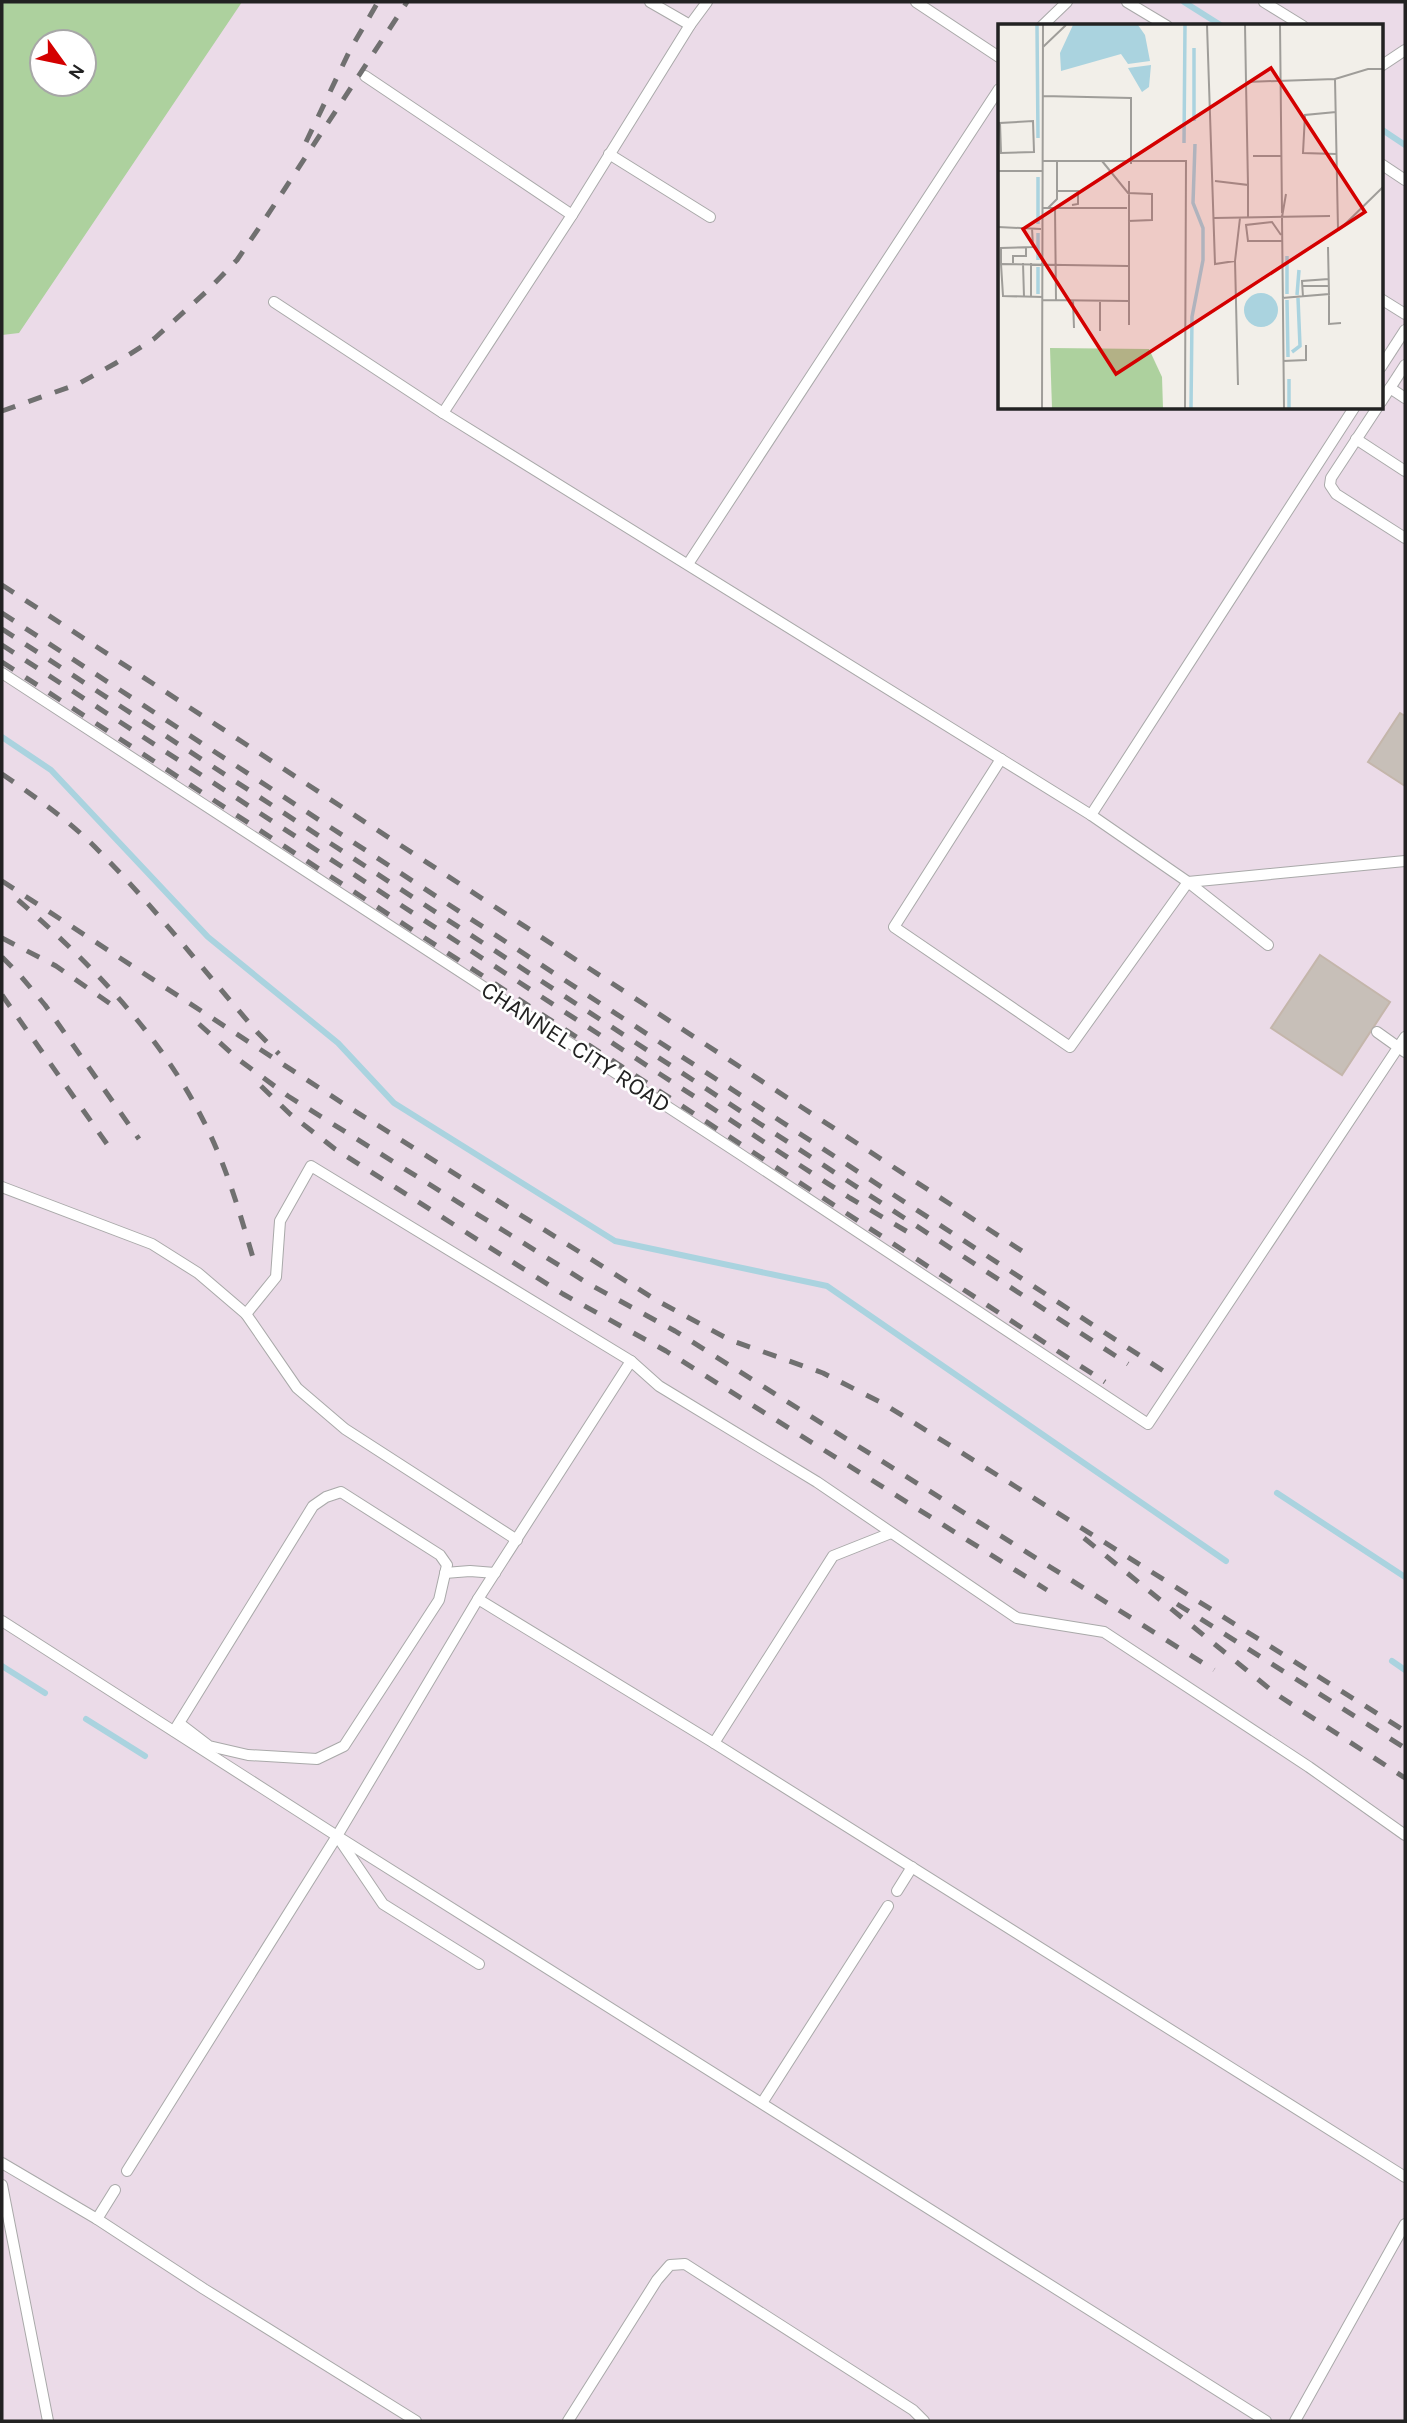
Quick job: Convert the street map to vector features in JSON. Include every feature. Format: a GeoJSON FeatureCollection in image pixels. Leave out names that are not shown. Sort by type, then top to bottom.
{"type":"FeatureCollection","features":[{"type":"Feature","properties":{"kind":"lane"},"geometry":{"type":"LineString","coordinates":[[650,2],[690,25]]}},
{"type":"Feature","properties":{"kind":"lane"},"geometry":{"type":"LineString","coordinates":[[443,413],[707,2]]}},
{"type":"Feature","properties":{"kind":"lane"},"geometry":{"type":"LineString","coordinates":[[916,2],[998,56]]}},
{"type":"Feature","properties":{"kind":"lane"},"geometry":{"type":"LineString","coordinates":[[1044,24],[1067,2]]}},
{"type":"Feature","properties":{"kind":"lane"},"geometry":{"type":"LineString","coordinates":[[1127,2],[1164,24]]}},
{"type":"Feature","properties":{"kind":"lane"},"geometry":{"type":"LineString","coordinates":[[1264,2],[1300,24]]}},
{"type":"Feature","properties":{"kind":"lane"},"geometry":{"type":"LineString","coordinates":[[1382,65],[1405,50]]}},
{"type":"Feature","properties":{"kind":"lane"},"geometry":{"type":"LineString","coordinates":[[365,76],[572,215]]}},
{"type":"Feature","properties":{"kind":"lane"},"geometry":{"type":"LineString","coordinates":[[688,564],[998,91]]}},
{"type":"Feature","properties":{"kind":"lane"},"geometry":{"type":"LineString","coordinates":[[610,154],[710,217]]}},
{"type":"Feature","properties":{"kind":"lane"},"geometry":{"type":"LineString","coordinates":[[1382,165],[1405,180]]}},
{"type":"Feature","properties":{"kind":"lane"},"geometry":{"type":"LineString","coordinates":[[1382,300],[1405,314]]}},
{"type":"Feature","properties":{"kind":"lane"},"geometry":{"type":"LineString","coordinates":[[274,302],[443,413],[1091,815],[1188,882],[1268,945]]}},
{"type":"Feature","properties":{"kind":"lane"},"geometry":{"type":"LineString","coordinates":[[1382,365],[1405,330]]}},
{"type":"Feature","properties":{"kind":"lane"},"geometry":{"type":"LineString","coordinates":[[1382,400],[1405,365]]}},
{"type":"Feature","properties":{"kind":"lane"},"geometry":{"type":"LineString","coordinates":[[1390,388],[1405,398]]}},
{"type":"Feature","properties":{"kind":"lane"},"geometry":{"type":"LineString","coordinates":[[1091,815],[1353,410]]}},
{"type":"Feature","properties":{"kind":"lane"},"geometry":{"type":"LineString","coordinates":[[1376,410],[1329,485],[1336,494],[1405,538]]}},
{"type":"Feature","properties":{"kind":"lane"},"geometry":{"type":"LineString","coordinates":[[1356,439],[1405,471]]}},
{"type":"Feature","properties":{"kind":"lane","name":"CHANNEL CITY ROAD"},"geometry":{"type":"LineString","coordinates":[[2,673],[728,1146],[1148,1424],[1304,1186],[1402,1050]]}},
{"type":"Feature","properties":{"kind":"lane"},"geometry":{"type":"LineString","coordinates":[[1001,759],[894,927],[1070,1047],[1188,882],[1405,861]]}},
{"type":"Feature","properties":{"kind":"lane"},"geometry":{"type":"LineString","coordinates":[[1377,1031],[1402,1050],[1405,1037]]}},
{"type":"Feature","properties":{"kind":"lane"},"geometry":{"type":"LineString","coordinates":[[246,1314],[276,1277],[281,1221],[311,1166],[631,1361],[659,1386],[817,1482],[1017,1618],[1104,1632],[1309,1767],[1405,1835]]}},
{"type":"Feature","properties":{"kind":"lane"},"geometry":{"type":"LineString","coordinates":[[2,1187],[152,1244],[198,1273],[246,1314],[297,1388],[345,1429],[517,1540]]}},
{"type":"Feature","properties":{"kind":"lane"},"geometry":{"type":"LineString","coordinates":[[127,2171],[337,1836],[478,1599],[631,1361]]}},
{"type":"Feature","properties":{"kind":"lane"},"geometry":{"type":"LineString","coordinates":[[2,1621],[176,1727],[209,1746],[248,1755],[317,1759],[344,1746],[439,1600],[447,1565],[440,1555],[341,1492],[326,1497],[313,1506],[176,1727]]}},
{"type":"Feature","properties":{"kind":"lane"},"geometry":{"type":"LineString","coordinates":[[713,1743],[833,1556],[891,1533]]}},
{"type":"Feature","properties":{"kind":"lane"},"geometry":{"type":"LineString","coordinates":[[445,1573],[495,1573]]}},
{"type":"Feature","properties":{"kind":"lane"},"geometry":{"type":"LineString","coordinates":[[478,1599],[912,1867],[1405,2177]]}},
{"type":"Feature","properties":{"kind":"lane"},"geometry":{"type":"LineString","coordinates":[[176,1727],[337,1836],[1266,2421]]}},
{"type":"Feature","properties":{"kind":"lane"},"geometry":{"type":"LineString","coordinates":[[337,1836],[383,1904],[479,1964]]}},
{"type":"Feature","properties":{"kind":"lane"},"geometry":{"type":"LineString","coordinates":[[897,1891],[912,1867]]}},
{"type":"Feature","properties":{"kind":"lane"},"geometry":{"type":"LineString","coordinates":[[762,2103],[888,1906]]}},
{"type":"Feature","properties":{"kind":"lane"},"geometry":{"type":"LineString","coordinates":[[2,2163],[97,2219],[204,2290],[416,2421]]}},
{"type":"Feature","properties":{"kind":"lane"},"geometry":{"type":"LineString","coordinates":[[2,2185],[48,2421]]}},
{"type":"Feature","properties":{"kind":"lane"},"geometry":{"type":"LineString","coordinates":[[97,2219],[115,2190]]}},
{"type":"Feature","properties":{"kind":"lane"},"geometry":{"type":"LineString","coordinates":[[1294,2421],[1405,2224]]}},
{"type":"Feature","properties":{"kind":"lane"},"geometry":{"type":"LineString","coordinates":[[568,2421],[657,2280],[670,2265],[685,2264],[914,2410],[924,2421]]}},
{"type":"Feature","properties":{"kind":"shaded area"},"geometry":{"type":"Polygon","coordinates":[[[2,2],[1405,2],[1405,2421],[2,2421],[2,2]]]}},
{"type":"Feature","properties":{"kind":"green space"},"geometry":{"type":"Polygon","coordinates":[[[2,2],[242,2],[19,333],[2,335],[2,2]]]}},
{"type":"Feature","properties":{"kind":"building"},"geometry":{"type":"Polygon","coordinates":[[[1400,713],[1405,716],[1405,786],[1368,762],[1400,713]]]}},
{"type":"Feature","properties":{"kind":"building"},"geometry":{"type":"Polygon","coordinates":[[[1320,955],[1390,1002],[1342,1075],[1271,1028],[1320,955]]]}},
{"type":"Feature","properties":{"kind":"waterway"},"geometry":{"type":"LineString","coordinates":[[1184,2],[1219,24]]}},
{"type":"Feature","properties":{"kind":"waterway"},"geometry":{"type":"LineString","coordinates":[[1382,130],[1405,145]]}},
{"type":"Feature","properties":{"kind":"waterway"},"geometry":{"type":"LineString","coordinates":[[2,737],[51,770],[208,937],[338,1043],[394,1103],[615,1241],[827,1286],[1226,1561]]}},
{"type":"Feature","properties":{"kind":"waterway"},"geometry":{"type":"LineString","coordinates":[[1277,1493],[1405,1577]]}},
{"type":"Feature","properties":{"kind":"waterway"},"geometry":{"type":"LineString","coordinates":[[1392,1661],[1405,1670]]}},
{"type":"Feature","properties":{"kind":"waterway"},"geometry":{"type":"LineString","coordinates":[[2,1666],[45,1693]]}},
{"type":"Feature","properties":{"kind":"waterway"},"geometry":{"type":"LineString","coordinates":[[86,1719],[145,1756]]}},
{"type":"Feature","properties":{"kind":"railway"},"geometry":{"type":"LineString","coordinates":[[306,142],[350,50],[378,2]]}},
{"type":"Feature","properties":{"kind":"railway"},"geometry":{"type":"LineString","coordinates":[[2,411],[78,384],[116,363],[155,338],[207,291],[237,260],[407,2]]}},
{"type":"Feature","properties":{"kind":"railway"},"geometry":{"type":"LineString","coordinates":[[2,585],[1025,1253]]}},
{"type":"Feature","properties":{"kind":"railway"},"geometry":{"type":"LineString","coordinates":[[2,613],[1165,1372]]}},
{"type":"Feature","properties":{"kind":"railway"},"geometry":{"type":"LineString","coordinates":[[2,629],[1128,1364]]}},
{"type":"Feature","properties":{"kind":"railway"},"geometry":{"type":"LineString","coordinates":[[2,645],[850,1198],[913,1235]]}},
{"type":"Feature","properties":{"kind":"railway"},"geometry":{"type":"LineString","coordinates":[[2,662],[1105,1382]]}},
{"type":"Feature","properties":{"kind":"railway"},"geometry":{"type":"LineString","coordinates":[[2,774],[62,817],[95,847],[279,1054]]}},
{"type":"Feature","properties":{"kind":"railway"},"geometry":{"type":"LineString","coordinates":[[2,881],[347,1106],[656,1300],[730,1340],[823,1373],[884,1404],[1405,1731]]}},
{"type":"Feature","properties":{"kind":"railway"},"geometry":{"type":"LineString","coordinates":[[18,900],[71,948],[120,1000],[144,1028],[185,1087],[219,1155],[256,1268]]}},
{"type":"Feature","properties":{"kind":"railway"},"geometry":{"type":"LineString","coordinates":[[2,938],[56,966],[115,1007]]}},
{"type":"Feature","properties":{"kind":"railway"},"geometry":{"type":"LineString","coordinates":[[2,957],[45,1005],[139,1139]]}},
{"type":"Feature","properties":{"kind":"railway"},"geometry":{"type":"LineString","coordinates":[[2,995],[114,1154]]}},
{"type":"Feature","properties":{"kind":"railway"},"geometry":{"type":"LineString","coordinates":[[199,1024],[238,1059],[288,1096],[589,1284],[675,1331],[1214,1670]]}},
{"type":"Feature","properties":{"kind":"railway"},"geometry":{"type":"LineString","coordinates":[[261,1086],[290,1114],[335,1149],[563,1294],[666,1351],[1047,1590]]}},
{"type":"Feature","properties":{"kind":"railway"},"geometry":{"type":"LineString","coordinates":[[1084,1538],[1276,1694],[1405,1778]]}},
{"type":"Feature","properties":{"kind":"railway"},"geometry":{"type":"LineString","coordinates":[[1177,1604],[1405,1748]]}}]}
